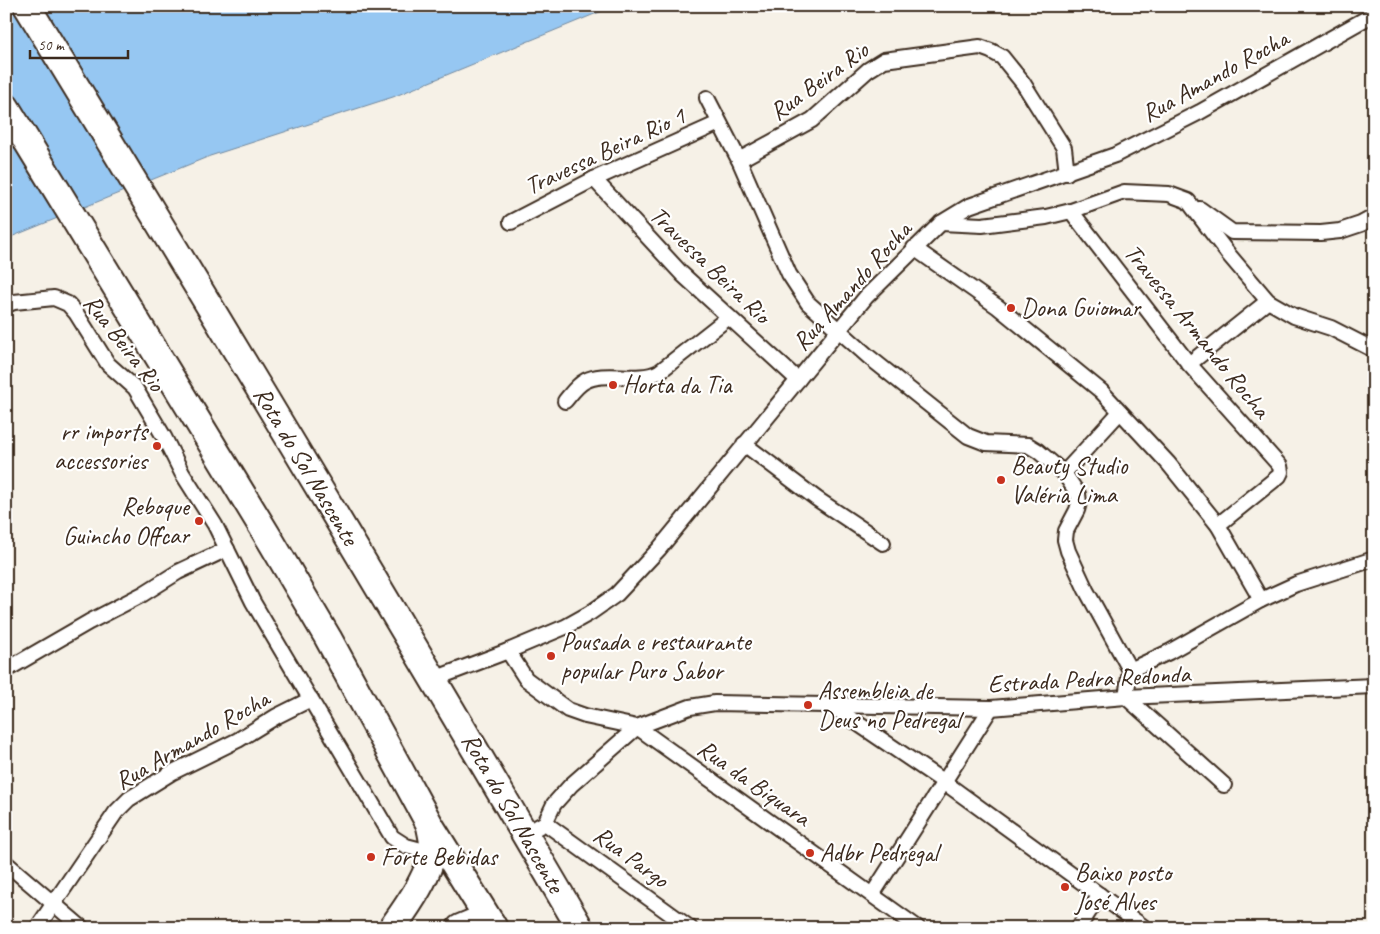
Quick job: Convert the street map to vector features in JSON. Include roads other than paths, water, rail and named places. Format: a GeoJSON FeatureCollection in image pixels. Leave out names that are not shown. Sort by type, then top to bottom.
{"type":"FeatureCollection","features":[{"type":"Feature","properties":{"kind":"highway","name":"Rota do Sol Nascente"},"geometry":{"type":"LineString","coordinates":[[27,6],[434,679],[535,828],[580,928]]}},
{"type":"Feature","properties":{"kind":"highway"},"geometry":{"type":"LineString","coordinates":[[6,107],[247,501],[323,629],[430,825],[493,925]]}},
{"type":"Feature","properties":{"kind":"highway"},"geometry":{"type":"LineString","coordinates":[[392,928],[414,897],[433,854],[434,844],[430,825]]}},
{"type":"Feature","properties":{"kind":"highway"},"geometry":{"type":"LineString","coordinates":[[460,928],[472,923],[493,925]]}},
{"type":"Feature","properties":{"kind":"street","name":"Rua Amando Rocha"},"geometry":{"type":"LineString","coordinates":[[434,679],[565,627],[590,614],[617,594],[659,549],[866,297],[941,223],[969,206],[1115,156],[1374,14]]}},
{"type":"Feature","properties":{"kind":"street","name":"Rua Beira Rio"},"geometry":{"type":"LineString","coordinates":[[740,160],[812,120],[868,70],[884,60],[980,47],[991,50],[1002,57],[1023,83],[1064,148],[1067,173]]}},
{"type":"Feature","properties":{"kind":"street"},"geometry":{"type":"LineString","coordinates":[[707,98],[740,160],[789,274],[808,303],[869,357],[968,436],[986,443],[1028,445],[1064,473],[1078,494],[1079,502],[1066,531],[1065,540],[1068,551],[1086,590],[1130,670],[1126,697],[1224,785]]}},
{"type":"Feature","properties":{"kind":"street","name":"Travessa Beira Rio 1"},"geometry":{"type":"LineString","coordinates":[[511,222],[594,179],[719,123]]}},
{"type":"Feature","properties":{"kind":"street","name":"Travessa Beira Rio"},"geometry":{"type":"LineString","coordinates":[[594,179],[682,274],[798,380]]}},
{"type":"Feature","properties":{"kind":"street"},"geometry":{"type":"LineString","coordinates":[[941,223],[982,225],[1046,217],[1072,211],[1124,192],[1169,194],[1188,201],[1232,232],[1321,233],[1361,224],[1374,217]]}},
{"type":"Feature","properties":{"kind":"street"},"geometry":{"type":"LineString","coordinates":[[1188,201],[1229,256],[1268,301],[1294,316],[1331,328],[1374,350]]}},
{"type":"Feature","properties":{"kind":"street","name":"Travessa Armando Rocha"},"geometry":{"type":"LineString","coordinates":[[1072,211],[1190,364],[1231,413],[1275,460],[1281,472],[1279,476],[1218,525]]}},
{"type":"Feature","properties":{"kind":"street"},"geometry":{"type":"LineString","coordinates":[[914,248],[998,307],[1101,391],[1168,463],[1218,525],[1261,600]]}},
{"type":"Feature","properties":{"kind":"street","name":"Rua Beira Rio"},"geometry":{"type":"LineString","coordinates":[[6,305],[14,302],[54,298],[68,304],[76,313],[108,364],[135,388],[164,437],[182,474],[215,525],[253,602],[392,837],[406,846],[433,854]]}},
{"type":"Feature","properties":{"kind":"street"},"geometry":{"type":"LineString","coordinates":[[1190,364],[1268,301]]}},
{"type":"Feature","properties":{"kind":"street"},"geometry":{"type":"LineString","coordinates":[[565,401],[587,380],[603,377],[642,377],[659,372],[729,317]]}},
{"type":"Feature","properties":{"kind":"street"},"geometry":{"type":"LineString","coordinates":[[1064,473],[1120,412]]}},
{"type":"Feature","properties":{"kind":"street"},"geometry":{"type":"LineString","coordinates":[[744,444],[817,499],[883,543]]}},
{"type":"Feature","properties":{"kind":"street"},"geometry":{"type":"LineString","coordinates":[[6,670],[89,622],[143,594],[178,572],[227,549]]}},
{"type":"Feature","properties":{"kind":"street"},"geometry":{"type":"LineString","coordinates":[[1130,670],[1169,652],[1261,600],[1296,584],[1374,559]]}},
{"type":"Feature","properties":{"kind":"street"},"geometry":{"type":"LineString","coordinates":[[508,651],[526,678],[568,710],[585,716],[637,727]]}},
{"type":"Feature","properties":{"kind":"street","name":"Estrada Pedra Redonda"},"geometry":{"type":"LineString","coordinates":[[637,727],[690,707],[715,703],[991,708],[1126,697],[1374,686]]}},
{"type":"Feature","properties":{"kind":"street","name":"Rua Armando Rocha"},"geometry":{"type":"LineString","coordinates":[[37,928],[116,812],[129,799],[172,773],[238,740],[277,716],[311,699]]}},
{"type":"Feature","properties":{"kind":"street"},"geometry":{"type":"LineString","coordinates":[[828,704],[944,782],[1145,928]]}},
{"type":"Feature","properties":{"kind":"street"},"geometry":{"type":"LineString","coordinates":[[872,894],[991,708]]}},
{"type":"Feature","properties":{"kind":"street"},"geometry":{"type":"LineString","coordinates":[[535,828],[571,785],[637,727]]}},
{"type":"Feature","properties":{"kind":"street","name":"Rua da Biquara"},"geometry":{"type":"LineString","coordinates":[[637,727],[918,928]]}},
{"type":"Feature","properties":{"kind":"street","name":"Rua Pargo"},"geometry":{"type":"LineString","coordinates":[[535,828],[690,928]]}},
{"type":"Feature","properties":{"kind":"street"},"geometry":{"type":"LineString","coordinates":[[6,862],[82,928]]}},
{"type":"Feature","properties":{"kind":"street"},"geometry":{"type":"LineString","coordinates":[[1078,928],[1100,895]]}},
{"type":"Feature","properties":{"kind":"water"},"geometry":{"type":"Polygon","coordinates":[[[6,6],[614,6],[393,97],[210,156],[6,239],[6,6]]]}},
{"type":"Feature","properties":{"kind":"place","name":"Dona Guiomar"},"geometry":{"type":"Point","coordinates":[1011,308]}},
{"type":"Feature","properties":{"kind":"place","name":"Horta da Tia"},"geometry":{"type":"Point","coordinates":[613,385]}},
{"type":"Feature","properties":{"kind":"place","name":"rr imports accessories"},"geometry":{"type":"Point","coordinates":[157,446]}},
{"type":"Feature","properties":{"kind":"place","name":"Beauty Studio Valéria Lima"},"geometry":{"type":"Point","coordinates":[1001,480]}},
{"type":"Feature","properties":{"kind":"place","name":"Reboque Guincho Offcar"},"geometry":{"type":"Point","coordinates":[199,521]}},
{"type":"Feature","properties":{"kind":"place","name":"Pousada e restaurante popular Puro Sabor"},"geometry":{"type":"Point","coordinates":[551,656]}},
{"type":"Feature","properties":{"kind":"place","name":"Assembleia de Deus no Pedregal"},"geometry":{"type":"Point","coordinates":[808,705]}},
{"type":"Feature","properties":{"kind":"place","name":"Adbr Pedregal"},"geometry":{"type":"Point","coordinates":[810,853]}},
{"type":"Feature","properties":{"kind":"place","name":"Forte Bebidas"},"geometry":{"type":"Point","coordinates":[371,857]}},
{"type":"Feature","properties":{"kind":"place","name":"Baixo posto José Alves"},"geometry":{"type":"Point","coordinates":[1065,887]}}]}
